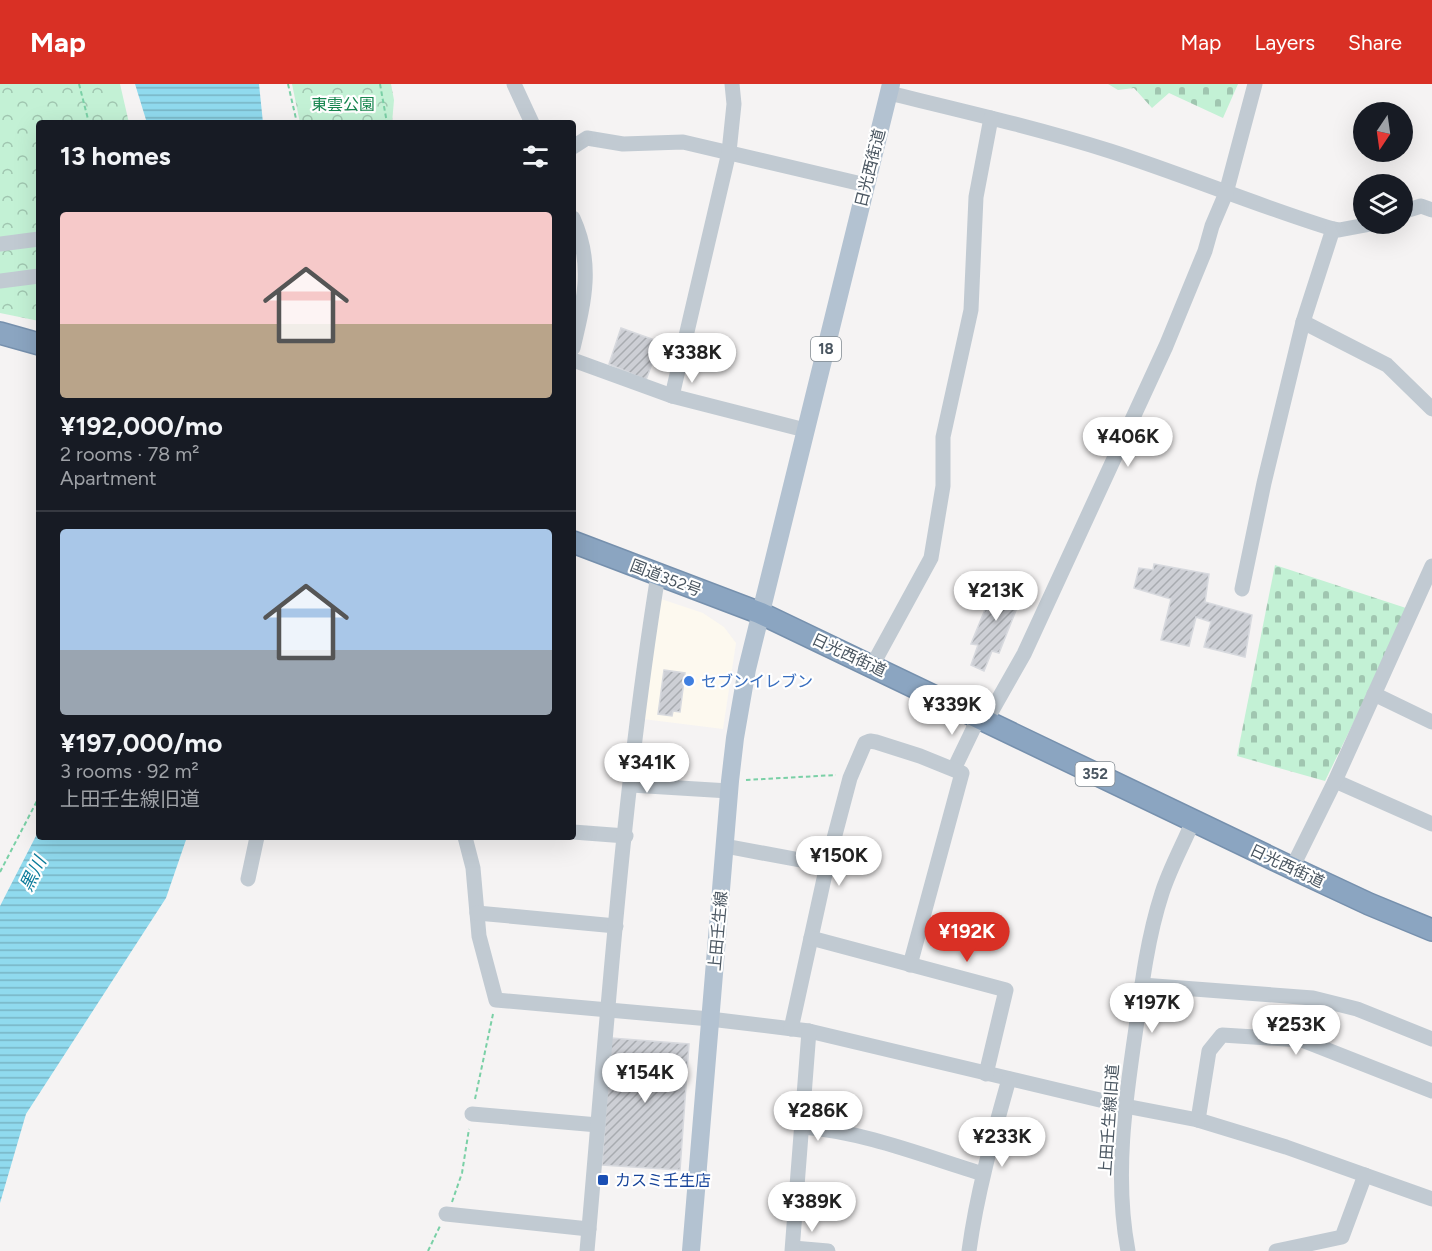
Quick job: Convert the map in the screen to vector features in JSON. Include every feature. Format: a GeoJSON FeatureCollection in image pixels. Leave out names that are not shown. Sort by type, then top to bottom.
{"type":"FeatureCollection","features":[{"type":"Feature","properties":{"kind":"highway"},"geometry":{"type":"LineString","coordinates":[[0,333],[36,343]]}},
{"type":"Feature","properties":{"kind":"highway","name":"国道352号"},"geometry":{"type":"LineString","coordinates":[[576,543],[760,613]]}},
{"type":"Feature","properties":{"kind":"highway","name":"日光西街道"},"geometry":{"type":"LineString","coordinates":[[760,613],[1192,821],[1369,904],[1432,930]]}},
{"type":"Feature","properties":{"kind":"main road","name":"日光西街道"},"geometry":{"type":"LineString","coordinates":[[760,613],[890,88]]}},
{"type":"Feature","properties":{"kind":"main road","name":"上田壬生線"},"geometry":{"type":"LineString","coordinates":[[691,1251],[730,787],[740,705],[760,613]]}},
{"type":"Feature","properties":{"kind":"street"},"geometry":{"type":"LineString","coordinates":[[514,84],[531,120]]}},
{"type":"Feature","properties":{"kind":"street"},"geometry":{"type":"LineString","coordinates":[[672,396],[729,152],[734,104],[732,84]]}},
{"type":"Feature","properties":{"kind":"street"},"geometry":{"type":"LineString","coordinates":[[954,769],[1024,654],[1166,345],[1226,193],[1255,84]]}},
{"type":"Feature","properties":{"kind":"street"},"geometry":{"type":"LineString","coordinates":[[890,88],[1110,151],[1339,231],[1353,228]]}},
{"type":"Feature","properties":{"kind":"street"},"geometry":{"type":"LineString","coordinates":[[872,666],[931,558],[943,486],[943,437],[971,310],[976,197],[991,117]]}},
{"type":"Feature","properties":{"kind":"street"},"geometry":{"type":"LineString","coordinates":[[576,145],[587,138],[623,144],[683,142],[866,185]]}},
{"type":"Feature","properties":{"kind":"street"},"geometry":{"type":"LineString","coordinates":[[1413,209],[1421,206],[1432,210]]}},
{"type":"Feature","properties":{"kind":"street"},"geometry":{"type":"LineString","coordinates":[[576,225],[581,236],[587,278],[576,335]]}},
{"type":"Feature","properties":{"kind":"street"},"geometry":{"type":"LineString","coordinates":[[1242,589],[1264,483],[1304,322],[1333,229]]}},
{"type":"Feature","properties":{"kind":"street"},"geometry":{"type":"LineString","coordinates":[[0,244],[36,239]]}},
{"type":"Feature","properties":{"kind":"street"},"geometry":{"type":"LineString","coordinates":[[0,280],[36,276]]}},
{"type":"Feature","properties":{"kind":"street"},"geometry":{"type":"LineString","coordinates":[[1304,322],[1387,364],[1432,410]]}},
{"type":"Feature","properties":{"kind":"street"},"geometry":{"type":"LineString","coordinates":[[576,361],[672,396],[805,430]]}},
{"type":"Feature","properties":{"kind":"street"},"geometry":{"type":"LineString","coordinates":[[1292,868],[1335,781],[1432,566]]}},
{"type":"Feature","properties":{"kind":"street"},"geometry":{"type":"LineString","coordinates":[[587,1251],[616,926],[645,663],[658,575]]}},
{"type":"Feature","properties":{"kind":"street"},"geometry":{"type":"LineString","coordinates":[[1374,694],[1432,722]]}},
{"type":"Feature","properties":{"kind":"street"},"geometry":{"type":"LineString","coordinates":[[791,1029],[827,865],[850,778],[862,747],[870,741],[920,756],[962,773],[910,964]]}},
{"type":"Feature","properties":{"kind":"street"},"geometry":{"type":"LineString","coordinates":[[1335,781],[1432,824]]}},
{"type":"Feature","properties":{"kind":"street"},"geometry":{"type":"LineString","coordinates":[[631,785],[730,787]]}},
{"type":"Feature","properties":{"kind":"street","name":"上田壬生線旧道"},"geometry":{"type":"LineString","coordinates":[[1128,1251],[1121,1201],[1125,1106],[1142,986],[1149,940],[1162,893],[1192,821]]}},
{"type":"Feature","properties":{"kind":"street"},"geometry":{"type":"LineString","coordinates":[[576,832],[626,836]]}},
{"type":"Feature","properties":{"kind":"street"},"geometry":{"type":"LineString","coordinates":[[248,879],[256,840]]}},
{"type":"Feature","properties":{"kind":"street"},"geometry":{"type":"LineString","coordinates":[[466,840],[473,868],[479,936],[496,1000],[710,1019],[809,1031],[1125,1106],[1198,1120],[1286,1147],[1432,1199]]}},
{"type":"Feature","properties":{"kind":"street"},"geometry":{"type":"LineString","coordinates":[[725,846],[827,865]]}},
{"type":"Feature","properties":{"kind":"street"},"geometry":{"type":"LineString","coordinates":[[477,913],[616,926]]}},
{"type":"Feature","properties":{"kind":"street"},"geometry":{"type":"LineString","coordinates":[[811,938],[1006,990],[986,1074]]}},
{"type":"Feature","properties":{"kind":"street"},"geometry":{"type":"LineString","coordinates":[[1142,986],[1312,998],[1357,1009],[1432,1039]]}},
{"type":"Feature","properties":{"kind":"street"},"geometry":{"type":"LineString","coordinates":[[809,1031],[793,1250],[828,1251]]}},
{"type":"Feature","properties":{"kind":"street"},"geometry":{"type":"LineString","coordinates":[[1198,1120],[1209,1051],[1222,1035],[1302,1040],[1432,1091]]}},
{"type":"Feature","properties":{"kind":"street"},"geometry":{"type":"LineString","coordinates":[[969,1251],[972,1223],[983,1174],[1009,1079]]}},
{"type":"Feature","properties":{"kind":"street"},"geometry":{"type":"LineString","coordinates":[[472,1114],[598,1125]]}},
{"type":"Feature","properties":{"kind":"street"},"geometry":{"type":"LineString","coordinates":[[802,1127],[860,1136],[983,1174]]}},
{"type":"Feature","properties":{"kind":"street"},"geometry":{"type":"LineString","coordinates":[[1276,1251],[1342,1237],[1365,1175]]}},
{"type":"Feature","properties":{"kind":"street"},"geometry":{"type":"LineString","coordinates":[[446,1214],[589,1229]]}},
{"type":"Feature","properties":{"kind":"path"},"geometry":{"type":"LineString","coordinates":[[79,84],[88,120]]}},
{"type":"Feature","properties":{"kind":"path"},"geometry":{"type":"LineString","coordinates":[[288,84],[296,120]]}},
{"type":"Feature","properties":{"kind":"path"},"geometry":{"type":"LineString","coordinates":[[380,84],[386,120]]}},
{"type":"Feature","properties":{"kind":"path"},"geometry":{"type":"LineString","coordinates":[[730,787],[838,775],[850,778]]}},
{"type":"Feature","properties":{"kind":"path"},"geometry":{"type":"LineString","coordinates":[[0,873],[36,802]]}},
{"type":"Feature","properties":{"kind":"shaded area","name":"セブンイレブン"},"geometry":{"type":"Polygon","coordinates":[[[658,598],[703,613],[724,627],[736,643],[723,729],[643,719],[658,598]]]}},
{"type":"Feature","properties":{"kind":"green space"},"geometry":{"type":"Polygon","coordinates":[[[0,84],[120,84],[128,120],[36,120],[36,320],[0,313],[0,84]]]}},
{"type":"Feature","properties":{"kind":"green space","name":"東雲公園"},"geometry":{"type":"Polygon","coordinates":[[[292,84],[391,84],[394,100],[392,120],[299,120],[292,84]]]}},
{"type":"Feature","properties":{"kind":"green space"},"geometry":{"type":"Polygon","coordinates":[[[1108,84],[1238,84],[1223,118],[1169,93],[1152,108],[1134,88],[1118,90],[1108,84]]]}},
{"type":"Feature","properties":{"kind":"green space"},"geometry":{"type":"Polygon","coordinates":[[[1275,565],[1409,609],[1325,781],[1237,756],[1275,565]]]}},
{"type":"Feature","properties":{"kind":"water"},"geometry":{"type":"Polygon","coordinates":[[[135,84],[259,84],[263,120],[146,120],[135,84]]]}},
{"type":"Feature","properties":{"kind":"water","name":"黒川"},"geometry":{"type":"Polygon","coordinates":[[[36,836],[36,840],[186,840],[166,898],[26,1114],[0,1203],[0,906],[36,836]]]}},
{"type":"Feature","properties":{"kind":"building"},"geometry":{"type":"Polygon","coordinates":[[[621,328],[660,342],[646,380],[609,364],[621,328]]]}},
{"type":"Feature","properties":{"kind":"building"},"geometry":{"type":"Polygon","coordinates":[[[1154,564],[1209,574],[1205,602],[1252,615],[1245,657],[1204,647],[1211,622],[1196,617],[1189,646],[1161,640],[1171,599],[1134,588],[1139,568],[1153,570],[1154,564]]]}},
{"type":"Feature","properties":{"kind":"building"},"geometry":{"type":"Polygon","coordinates":[[[997,580],[1024,590],[999,653],[992,651],[984,671],[971,665],[978,645],[971,644],[997,580]]]}},
{"type":"Feature","properties":{"kind":"building"},"geometry":{"type":"Polygon","coordinates":[[[664,670],[685,673],[680,712],[673,711],[672,716],[658,714],[664,670]]]}},
{"type":"Feature","properties":{"kind":"building"},"geometry":{"type":"Polygon","coordinates":[[[611,1038],[689,1044],[680,1170],[602,1165],[611,1038]]]}},
{"type":"Feature","properties":{"kind":"place","name":"セブンイレブン"},"geometry":{"type":"Point","coordinates":[689,681]}},
{"type":"Feature","properties":{"kind":"place","name":"カスミ壬生店"},"geometry":{"type":"Point","coordinates":[603,1180]}}]}
